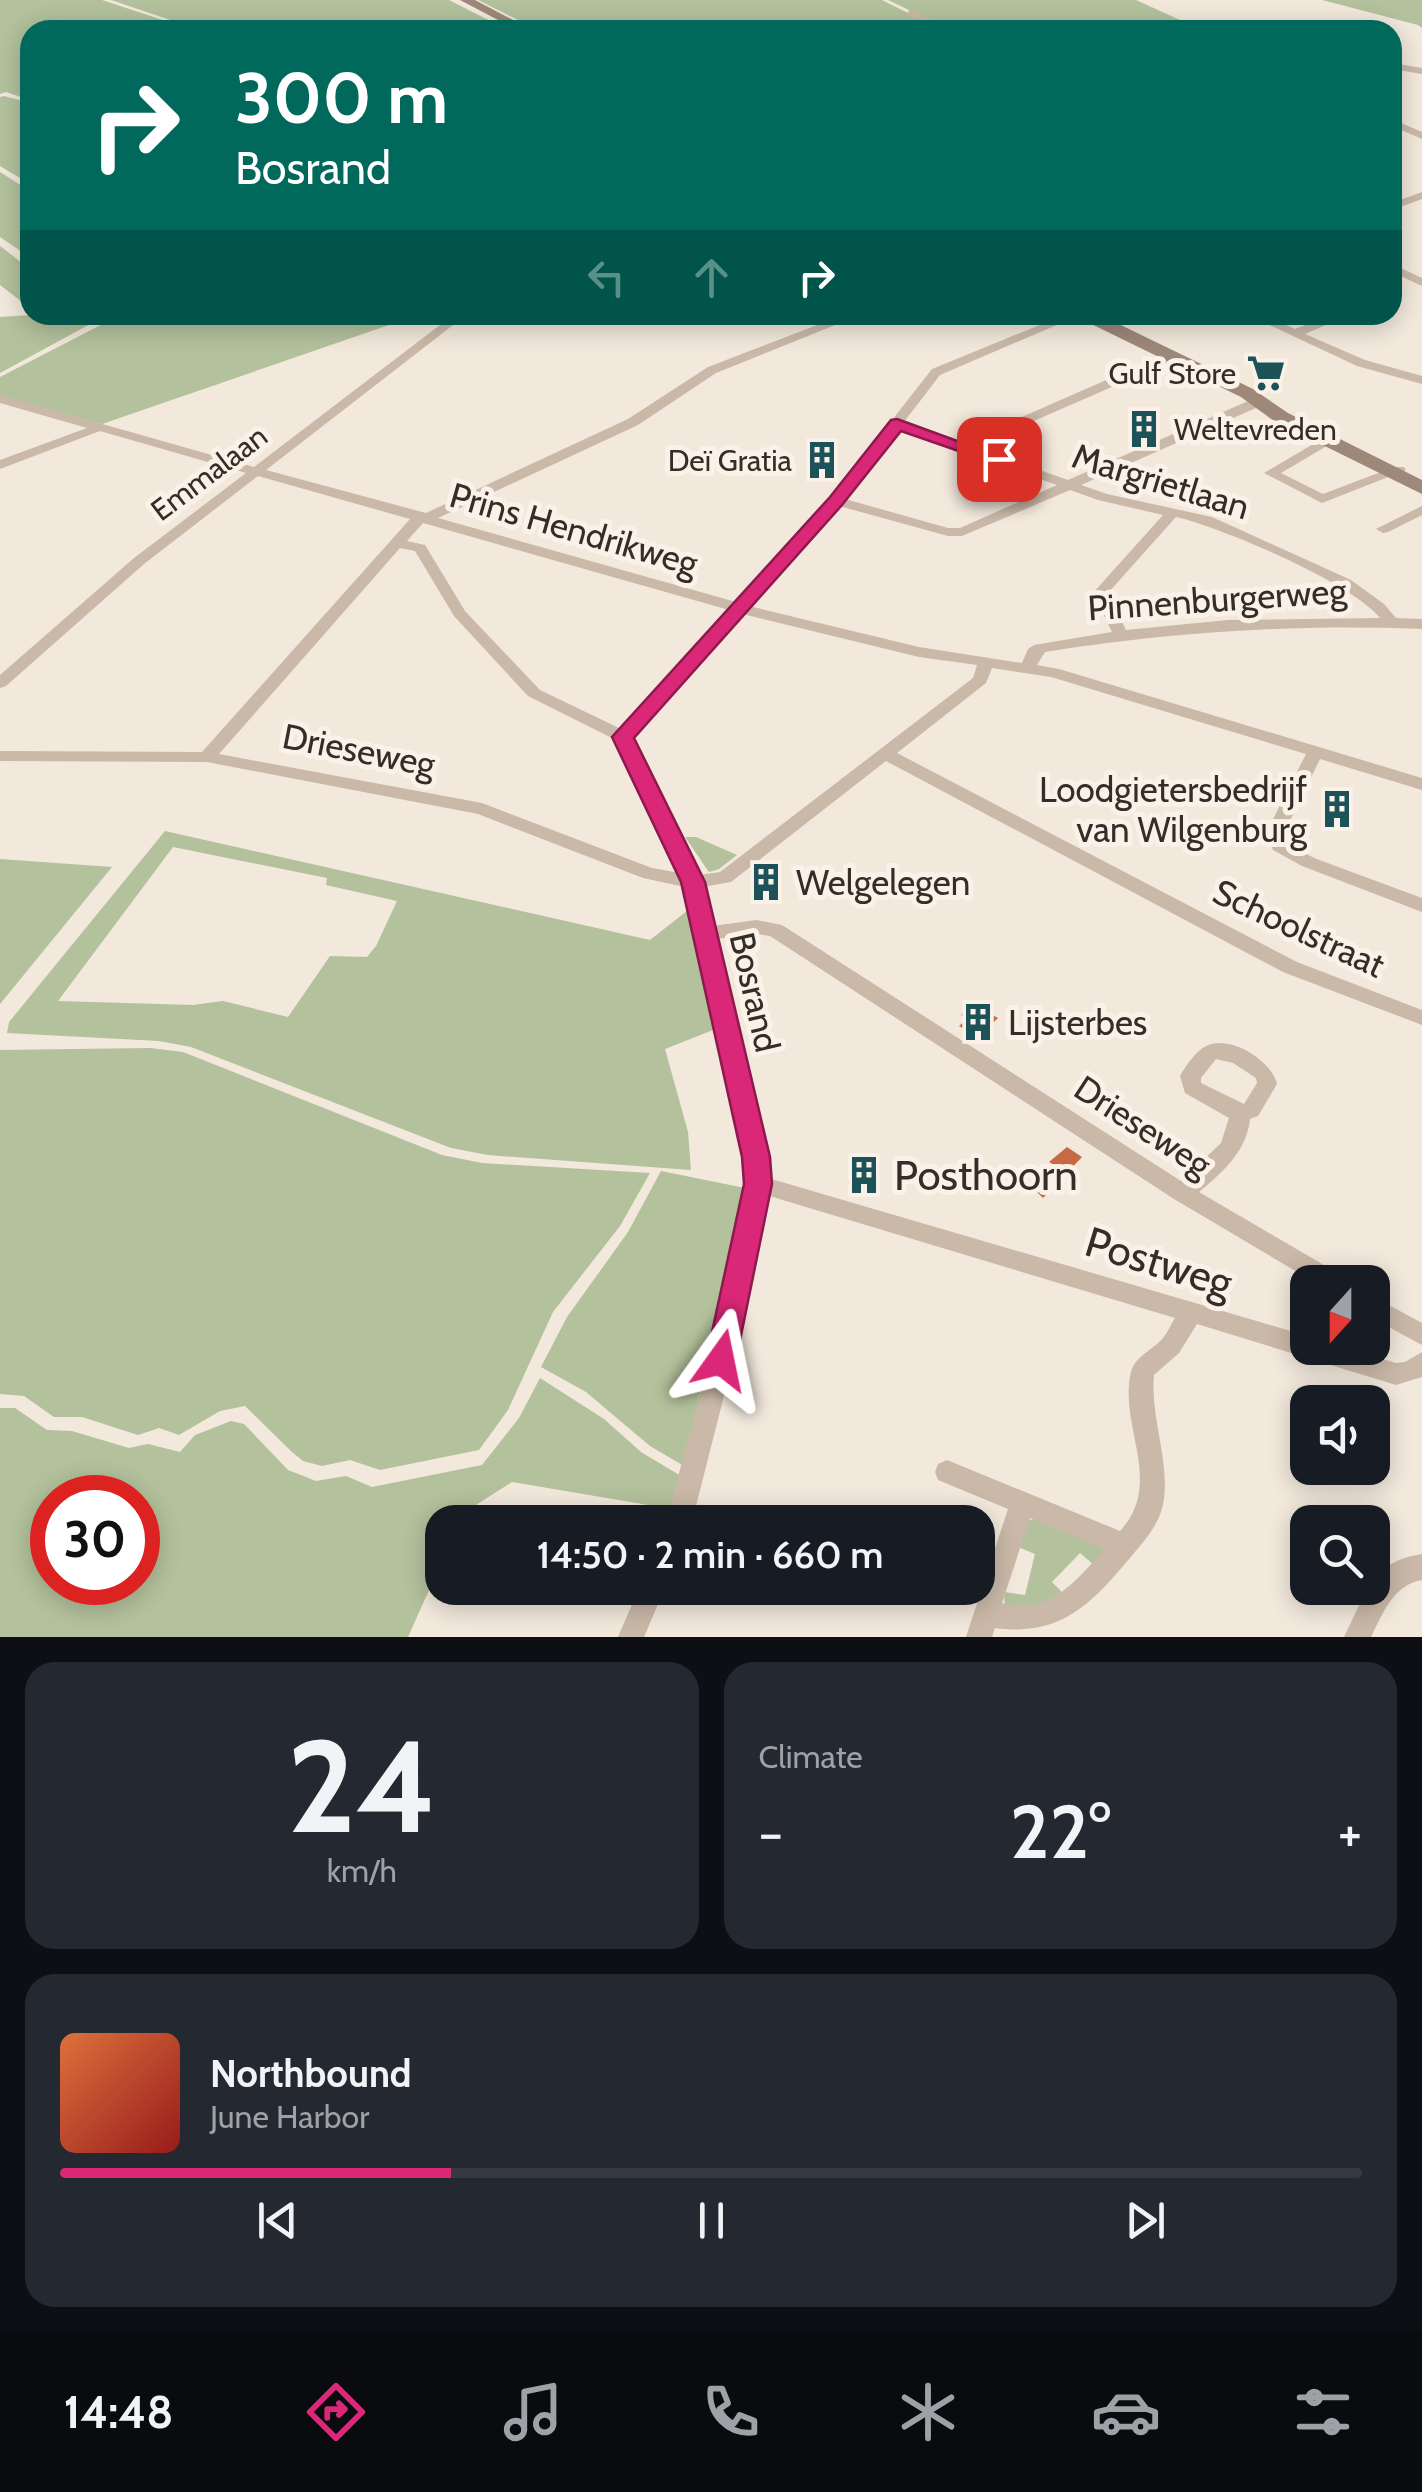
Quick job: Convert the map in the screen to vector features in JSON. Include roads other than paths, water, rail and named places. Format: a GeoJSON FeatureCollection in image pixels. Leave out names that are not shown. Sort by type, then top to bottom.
{"type":"FeatureCollection","features":[{"type":"Feature","properties":{"kind":"main road"},"geometry":{"type":"LineString","coordinates":[[466,0],[506,20]]}},
{"type":"Feature","properties":{"kind":"main road"},"geometry":{"type":"LineString","coordinates":[[1112,325],[1265,404],[1281,418],[1422,484]]}},
{"type":"Feature","properties":{"kind":"street"},"geometry":{"type":"LineString","coordinates":[[910,12],[926,20]]}},
{"type":"Feature","properties":{"kind":"street"},"geometry":{"type":"LineString","coordinates":[[1402,204],[1422,195]]}},
{"type":"Feature","properties":{"kind":"street"},"geometry":{"type":"LineString","coordinates":[[1407,202],[1422,208]]}},
{"type":"Feature","properties":{"kind":"street","name":"Emmalaan"},"geometry":{"type":"LineString","coordinates":[[0,683],[139,560],[447,325]]}},
{"type":"Feature","properties":{"kind":"street"},"geometry":{"type":"LineString","coordinates":[[207,757],[424,517],[634,422],[712,370],[828,325]]}},
{"type":"Feature","properties":{"kind":"street"},"geometry":{"type":"LineString","coordinates":[[397,543],[420,548],[460,613],[534,694],[623,737],[836,501],[936,372],[1045,325]]}},
{"type":"Feature","properties":{"kind":"street"},"geometry":{"type":"LineString","coordinates":[[1277,325],[1362,363],[1422,380]]}},
{"type":"Feature","properties":{"kind":"street"},"geometry":{"type":"LineString","coordinates":[[1296,333],[1317,325]]}},
{"type":"Feature","properties":{"kind":"street"},"geometry":{"type":"LineString","coordinates":[[964,447],[1172,356]]}},
{"type":"Feature","properties":{"kind":"street","name":"Prins Hendrikweg"},"geometry":{"type":"LineString","coordinates":[[0,399],[739,608],[919,652],[1028,667],[1074,678],[1422,784]]}},
{"type":"Feature","properties":{"kind":"street"},"geometry":{"type":"LineString","coordinates":[[836,501],[948,532],[962,532],[1265,404]]}},
{"type":"Feature","properties":{"kind":"street","name":"Margrietlaan"},"geometry":{"type":"LineString","coordinates":[[897,424],[1119,502],[1207,520],[1346,584],[1379,607],[1391,622]]}},
{"type":"Feature","properties":{"kind":"street"},"geometry":{"type":"LineString","coordinates":[[0,465],[100,427]]}},
{"type":"Feature","properties":{"kind":"street"},"geometry":{"type":"LineString","coordinates":[[1330,439],[1271,472],[1322,499],[1396,472]]}},
{"type":"Feature","properties":{"kind":"street"},"geometry":{"type":"LineString","coordinates":[[1383,529],[1422,510]]}},
{"type":"Feature","properties":{"kind":"street"},"geometry":{"type":"LineString","coordinates":[[1120,635],[1100,594],[1174,511]]}},
{"type":"Feature","properties":{"kind":"street","name":"Pinnenburgerweg"},"geometry":{"type":"LineString","coordinates":[[1028,667],[1040,648],[1120,635],[1292,621],[1422,624]]}},
{"type":"Feature","properties":{"kind":"street"},"geometry":{"type":"LineString","coordinates":[[693,882],[725,878],[980,680],[986,662]]}},
{"type":"Feature","properties":{"kind":"street","name":"Bosrand"},"geometry":{"type":"LineString","coordinates":[[623,737],[693,882],[756,1157],[758,1184],[698,1456],[683,1505]]}},
{"type":"Feature","properties":{"kind":"street","name":"Schoolstraat"},"geometry":{"type":"LineString","coordinates":[[886,754],[1290,967],[1422,1018]]}},
{"type":"Feature","properties":{"kind":"street"},"geometry":{"type":"LineString","coordinates":[[1314,754],[1275,833],[1279,846],[1308,862],[1422,905]]}},
{"type":"Feature","properties":{"kind":"street","name":"Drieseweg"},"geometry":{"type":"LineString","coordinates":[[0,756],[207,757],[482,810],[649,874],[693,882]]}},
{"type":"Feature","properties":{"kind":"street","name":"Drieseweg"},"geometry":{"type":"LineString","coordinates":[[706,933],[757,927],[775,930],[1182,1194],[1304,1265]]}},
{"type":"Feature","properties":{"kind":"street"},"geometry":{"type":"LineString","coordinates":[[1182,1194],[1223,1158],[1240,1127],[1240,1114]]}},
{"type":"Feature","properties":{"kind":"street","name":"Postweg"},"geometry":{"type":"LineString","coordinates":[[758,1184],[1290,1343]]}},
{"type":"Feature","properties":{"kind":"street"},"geometry":{"type":"LineString","coordinates":[[1023,1503],[982,1624],[1028,1622],[1055,1615],[1084,1592],[1143,1525],[1151,1496],[1150,1443],[1139,1403],[1143,1370],[1171,1346],[1191,1313]]}},
{"type":"Feature","properties":{"kind":"street"},"geometry":{"type":"LineString","coordinates":[[1390,1316],[1422,1335]]}},
{"type":"Feature","properties":{"kind":"street","name":"Postweg"},"geometry":{"type":"LineString","coordinates":[[1366,1365],[1396,1374],[1410,1372],[1422,1364]]}},
{"type":"Feature","properties":{"kind":"street"},"geometry":{"type":"LineString","coordinates":[[947,1472],[1124,1546]]}},
{"type":"Feature","properties":{"kind":"street"},"geometry":{"type":"LineString","coordinates":[[1356,1637],[1384,1586],[1397,1574],[1422,1567]]}},
{"type":"Feature","properties":{"kind":"street"},"geometry":{"type":"LineString","coordinates":[[632,1637],[645,1605]]}},
{"type":"Feature","properties":{"kind":"place","name":"Gulf Store"},"geometry":{"type":"Point","coordinates":[1266,373]}},
{"type":"Feature","properties":{"kind":"place","name":"Weltevreden"},"geometry":{"type":"Point","coordinates":[1144,429]}},
{"type":"Feature","properties":{"kind":"place","name":"Deï Gratia"},"geometry":{"type":"Point","coordinates":[822,460]}},
{"type":"Feature","properties":{"kind":"place","name":"Loodgietersbedrijf van Wilgenburg"},"geometry":{"type":"Point","coordinates":[1337,809]}},
{"type":"Feature","properties":{"kind":"place","name":"Welgelegen"},"geometry":{"type":"Point","coordinates":[766,882]}},
{"type":"Feature","properties":{"kind":"place","name":"Lijsterbes"},"geometry":{"type":"Point","coordinates":[978,1022]}},
{"type":"Feature","properties":{"kind":"place","name":"Posthoorn"},"geometry":{"type":"Point","coordinates":[864,1175]}}]}
